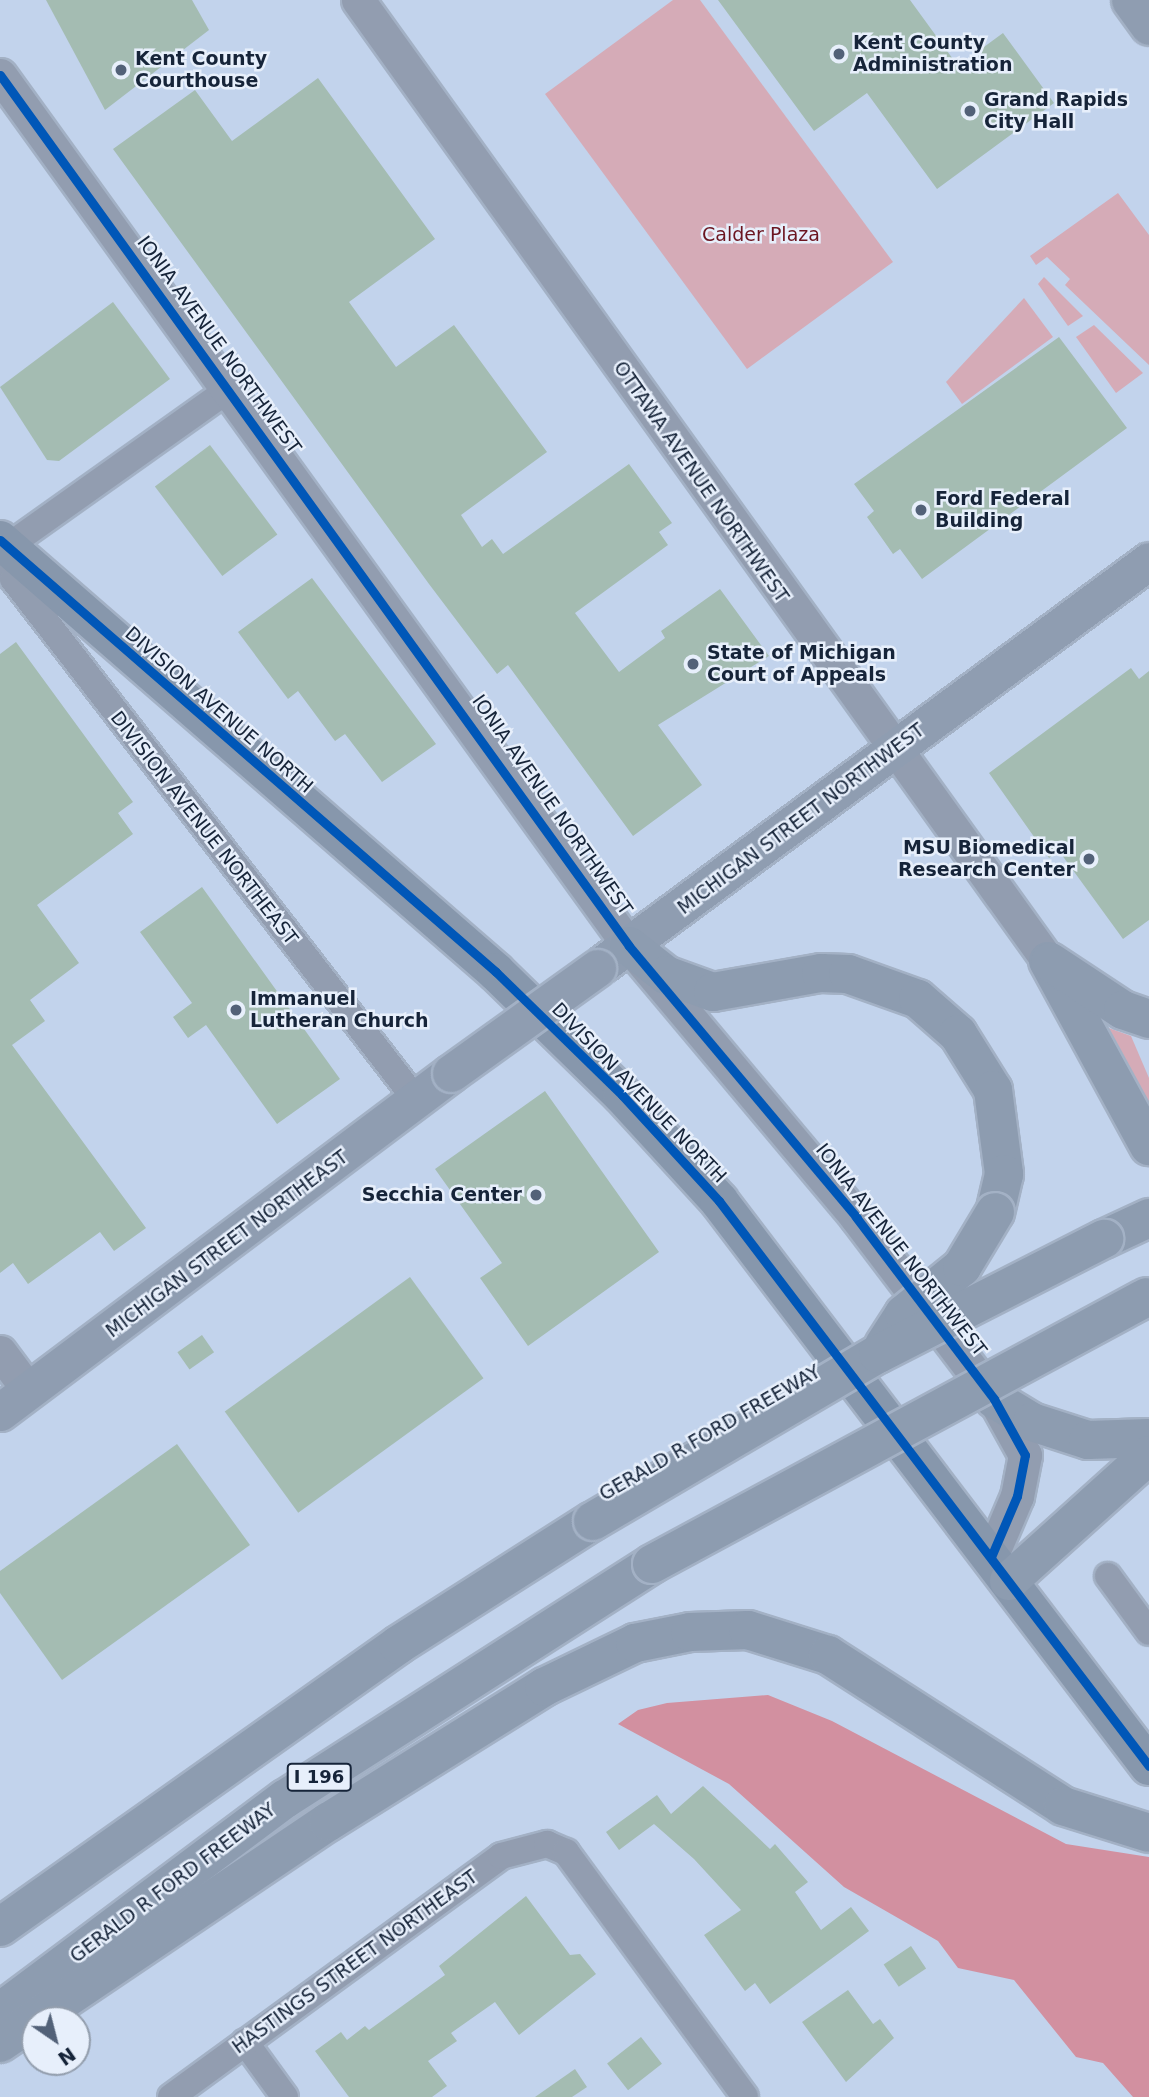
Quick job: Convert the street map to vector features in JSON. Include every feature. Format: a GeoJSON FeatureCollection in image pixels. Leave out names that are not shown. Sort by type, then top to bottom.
{"type":"FeatureCollection","features":[{"type":"Feature","properties":{"kind":"highway"},"geometry":{"type":"LineString","coordinates":[[629,946],[666,975],[713,992],[821,972],[848,974],[918,999],[958,1034],[993,1090],[1004,1174],[995,1212],[962,1267],[904,1314],[878,1354]]}},
{"type":"Feature","properties":{"kind":"highway"},"geometry":{"type":"LineString","coordinates":[[1048,961],[1123,1010],[1149,1019]]}},
{"type":"Feature","properties":{"kind":"highway"},"geometry":{"type":"LineString","coordinates":[[1048,961],[1149,1146]]}},
{"type":"Feature","properties":{"kind":"highway","name":"GERALD R FORD FREEWAY"},"geometry":{"type":"LineString","coordinates":[[0,1927],[398,1645],[593,1521],[878,1354],[1149,1218]]}},
{"type":"Feature","properties":{"kind":"highway","name":"GERALD R FORD FREEWAY"},"geometry":{"type":"LineString","coordinates":[[0,2012],[285,1800],[652,1564],[1149,1296]]}},
{"type":"Feature","properties":{"kind":"highway"},"geometry":{"type":"LineString","coordinates":[[995,1399],[1032,1422],[1088,1440],[1149,1438]]}},
{"type":"Feature","properties":{"kind":"highway"},"geometry":{"type":"LineString","coordinates":[[1000,1569],[1149,1455]]}},
{"type":"Feature","properties":{"kind":"highway"},"geometry":{"type":"LineString","coordinates":[[0,2043],[328,1822],[544,1687],[635,1643],[690,1632],[748,1630],[828,1655],[1063,1806],[1148,1833]]}},
{"type":"Feature","properties":{"kind":"main road"},"geometry":{"type":"LineString","coordinates":[[1129,0],[1149,26]]}},
{"type":"Feature","properties":{"kind":"main road","name":"DIVISION AVENUE NORTH"},"geometry":{"type":"LineString","coordinates":[[2,547],[496,972],[622,1095],[719,1201],[1149,1766]]}},
{"type":"Feature","properties":{"kind":"main road","name":"MICHIGAN STREET NORTHWEST"},"geometry":{"type":"LineString","coordinates":[[452,1073],[629,946],[1149,561]]}},
{"type":"Feature","properties":{"kind":"main road","name":"MICHIGAN STREET NORTHEAST"},"geometry":{"type":"LineString","coordinates":[[0,1412],[452,1073]]}},
{"type":"Feature","properties":{"kind":"street","name":"OTTAWA AVENUE NORTHWEST"},"geometry":{"type":"LineString","coordinates":[[358,0],[893,752],[1048,961]]}},
{"type":"Feature","properties":{"kind":"street","name":"IONIA AVENUE NORTHWEST"},"geometry":{"type":"LineString","coordinates":[[0,75],[629,946],[938,1324],[995,1399],[1016,1434],[1025,1468],[1000,1569]]}},
{"type":"Feature","properties":{"kind":"street"},"geometry":{"type":"LineString","coordinates":[[2,547],[229,389]]}},
{"type":"Feature","properties":{"kind":"street","name":"DIVISION AVENUE NORTHEAST"},"geometry":{"type":"LineString","coordinates":[[2,547],[13,579],[416,1101]]}},
{"type":"Feature","properties":{"kind":"street"},"geometry":{"type":"LineString","coordinates":[[0,1352],[29,1391]]}},
{"type":"Feature","properties":{"kind":"street"},"geometry":{"type":"LineString","coordinates":[[1108,1576],[1149,1632]]}},
{"type":"Feature","properties":{"kind":"street","name":"HASTINGS STREET NORTHEAST"},"geometry":{"type":"LineString","coordinates":[[171,2097],[501,1856],[547,1844],[566,1852],[745,2097]]}},
{"type":"Feature","properties":{"kind":"street"},"geometry":{"type":"LineString","coordinates":[[245,2042],[285,2097]]}},
{"type":"Feature","properties":{"kind":"green space","name":"Calder Plaza"},"geometry":{"type":"Polygon","coordinates":[[[673,0],[700,0],[893,262],[747,369],[545,94],[673,0]]]}},
{"type":"Feature","properties":{"kind":"green space"},"geometry":{"type":"Polygon","coordinates":[[[1118,193],[1149,235],[1149,365],[1065,285],[1070,279],[1047,257],[1036,265],[1030,256],[1118,193]]]}},
{"type":"Feature","properties":{"kind":"green space"},"geometry":{"type":"Polygon","coordinates":[[[1044,277],[1083,316],[1068,326],[1038,284],[1044,277]]]}},
{"type":"Feature","properties":{"kind":"green space"},"geometry":{"type":"Polygon","coordinates":[[[1024,298],[1053,337],[962,404],[946,382],[1024,298]]]}},
{"type":"Feature","properties":{"kind":"green space"},"geometry":{"type":"Polygon","coordinates":[[[1094,325],[1143,373],[1116,393],[1076,337],[1094,325]]]}},
{"type":"Feature","properties":{"kind":"green space"},"geometry":{"type":"Polygon","coordinates":[[[1106,1027],[1131,1036],[1149,1078],[1149,1120],[1106,1027]]]}},
{"type":"Feature","properties":{"kind":"shaded area"},"geometry":{"type":"Polygon","coordinates":[[[768,1695],[832,1721],[1066,1844],[1149,1857],[1149,2097],[1133,2097],[1103,2063],[1076,2057],[1014,1980],[958,1968],[938,1941],[844,1887],[729,1784],[618,1724],[638,1710],[667,1703],[768,1695]]]}},
{"type":"Feature","properties":{"kind":"building","name":"Kent County Courthouse"},"geometry":{"type":"Polygon","coordinates":[[[46,0],[192,0],[209,30],[105,110],[46,0]]]}},
{"type":"Feature","properties":{"kind":"building"},"geometry":{"type":"Polygon","coordinates":[[[718,0],[910,0],[958,66],[1003,33],[1054,103],[937,189],[867,93],[814,131],[718,0]]]}},
{"type":"Feature","properties":{"kind":"building"},"geometry":{"type":"Polygon","coordinates":[[[318,78],[435,239],[349,302],[396,367],[454,325],[547,452],[461,515],[482,547],[492,539],[503,554],[629,464],[672,523],[659,532],[668,545],[575,613],[619,672],[665,638],[661,631],[720,589],[769,656],[658,725],[702,785],[633,836],[508,665],[497,674],[113,149],[195,90],[232,141],[318,78]]]}},
{"type":"Feature","properties":{"kind":"building"},"geometry":{"type":"Polygon","coordinates":[[[113,302],[170,379],[59,461],[47,460],[0,387],[113,302]]]}},
{"type":"Feature","properties":{"kind":"building"},"geometry":{"type":"Polygon","coordinates":[[[1059,337],[1127,428],[922,579],[900,549],[893,554],[867,517],[874,511],[854,484],[1059,337]]]}},
{"type":"Feature","properties":{"kind":"building"},"geometry":{"type":"Polygon","coordinates":[[[210,445],[277,534],[222,576],[155,487],[210,445]]]}},
{"type":"Feature","properties":{"kind":"building"},"geometry":{"type":"Polygon","coordinates":[[[312,578],[436,744],[382,782],[345,734],[335,741],[298,691],[288,699],[238,632],[312,578]]]}},
{"type":"Feature","properties":{"kind":"building"},"geometry":{"type":"Polygon","coordinates":[[[16,642],[133,802],[118,813],[133,834],[37,905],[79,963],[30,1000],[45,1021],[12,1045],[146,1228],[114,1251],[100,1232],[28,1284],[13,1263],[0,1273],[0,654],[16,642]]]}},
{"type":"Feature","properties":{"kind":"building","name":"MSU Biomedical Research Center"},"geometry":{"type":"Polygon","coordinates":[[[1131,668],[1139,679],[1149,671],[1149,920],[1123,939],[1059,851],[1049,858],[989,773],[1131,668]]]}},
{"type":"Feature","properties":{"kind":"building","name":"Immanuel Lutheran Church"},"geometry":{"type":"Polygon","coordinates":[[[202,887],[340,1079],[277,1124],[206,1025],[188,1038],[173,1017],[192,1003],[140,932],[202,887]]]}},
{"type":"Feature","properties":{"kind":"building","name":"Secchia Center"},"geometry":{"type":"Polygon","coordinates":[[[545,1091],[659,1252],[528,1346],[480,1278],[502,1263],[435,1169],[545,1091]]]}},
{"type":"Feature","properties":{"kind":"building"},"geometry":{"type":"Polygon","coordinates":[[[410,1277],[483,1378],[298,1513],[225,1412],[410,1277]]]}},
{"type":"Feature","properties":{"kind":"building"},"geometry":{"type":"Polygon","coordinates":[[[202,1335],[214,1352],[189,1369],[177,1352],[202,1335]]]}},
{"type":"Feature","properties":{"kind":"building"},"geometry":{"type":"Polygon","coordinates":[[[177,1444],[250,1545],[62,1680],[0,1593],[0,1571],[177,1444]]]}},
{"type":"Feature","properties":{"kind":"building"},"geometry":{"type":"Polygon","coordinates":[[[703,1786],[770,1849],[775,1844],[808,1882],[795,1892],[821,1930],[851,1907],[869,1931],[770,2004],[755,1983],[745,1991],[704,1935],[741,1910],[694,1859],[654,1824],[619,1850],[606,1832],[657,1795],[671,1814],[703,1786]]]}},
{"type":"Feature","properties":{"kind":"building"},"geometry":{"type":"Polygon","coordinates":[[[526,1896],[570,1955],[580,1954],[596,1974],[519,2035],[495,2002],[451,2033],[457,2041],[428,2061],[447,2086],[432,2097],[349,2097],[315,2051],[341,2032],[347,2040],[365,2026],[369,2030],[445,1975],[439,1966],[526,1896]]]}},
{"type":"Feature","properties":{"kind":"building"},"geometry":{"type":"Polygon","coordinates":[[[911,1946],[926,1968],[899,1987],[884,1964],[911,1946]]]}},
{"type":"Feature","properties":{"kind":"building"},"geometry":{"type":"Polygon","coordinates":[[[848,1990],[873,2024],[880,2019],[894,2038],[846,2082],[802,2022],[848,1990]]]}},
{"type":"Feature","properties":{"kind":"building"},"geometry":{"type":"Polygon","coordinates":[[[641,2037],[662,2064],[628,2090],[607,2063],[641,2037]]]}},
{"type":"Feature","properties":{"kind":"building"},"geometry":{"type":"Polygon","coordinates":[[[575,2069],[587,2087],[572,2097],[535,2097],[575,2069]]]}},
{"type":"Feature","properties":{"kind":"cycle path"},"geometry":{"type":"LineString","coordinates":[[0,75],[629,946],[856,1217],[994,1399],[1025,1455],[1017,1496],[991,1557]]}},
{"type":"Feature","properties":{"kind":"cycle path"},"geometry":{"type":"LineString","coordinates":[[0,540],[496,972],[622,1095],[719,1201],[1149,1766]]}},
{"type":"Feature","properties":{"kind":"place","name":"Kent County Administration"},"geometry":{"type":"Point","coordinates":[839,54]}},
{"type":"Feature","properties":{"kind":"place","name":"Kent County Courthouse"},"geometry":{"type":"Point","coordinates":[121,70]}},
{"type":"Feature","properties":{"kind":"place","name":"Grand Rapids City Hall"},"geometry":{"type":"Point","coordinates":[970,111]}},
{"type":"Feature","properties":{"kind":"place","name":"Ford Federal Building"},"geometry":{"type":"Point","coordinates":[921,510]}},
{"type":"Feature","properties":{"kind":"place","name":"State of Michigan Court of Appeals"},"geometry":{"type":"Point","coordinates":[693,664]}},
{"type":"Feature","properties":{"kind":"place","name":"MSU Biomedical Research Center"},"geometry":{"type":"Point","coordinates":[1089,859]}},
{"type":"Feature","properties":{"kind":"place","name":"Immanuel Lutheran Church"},"geometry":{"type":"Point","coordinates":[236,1010]}},
{"type":"Feature","properties":{"kind":"place","name":"Secchia Center"},"geometry":{"type":"Point","coordinates":[536,1195]}}]}
